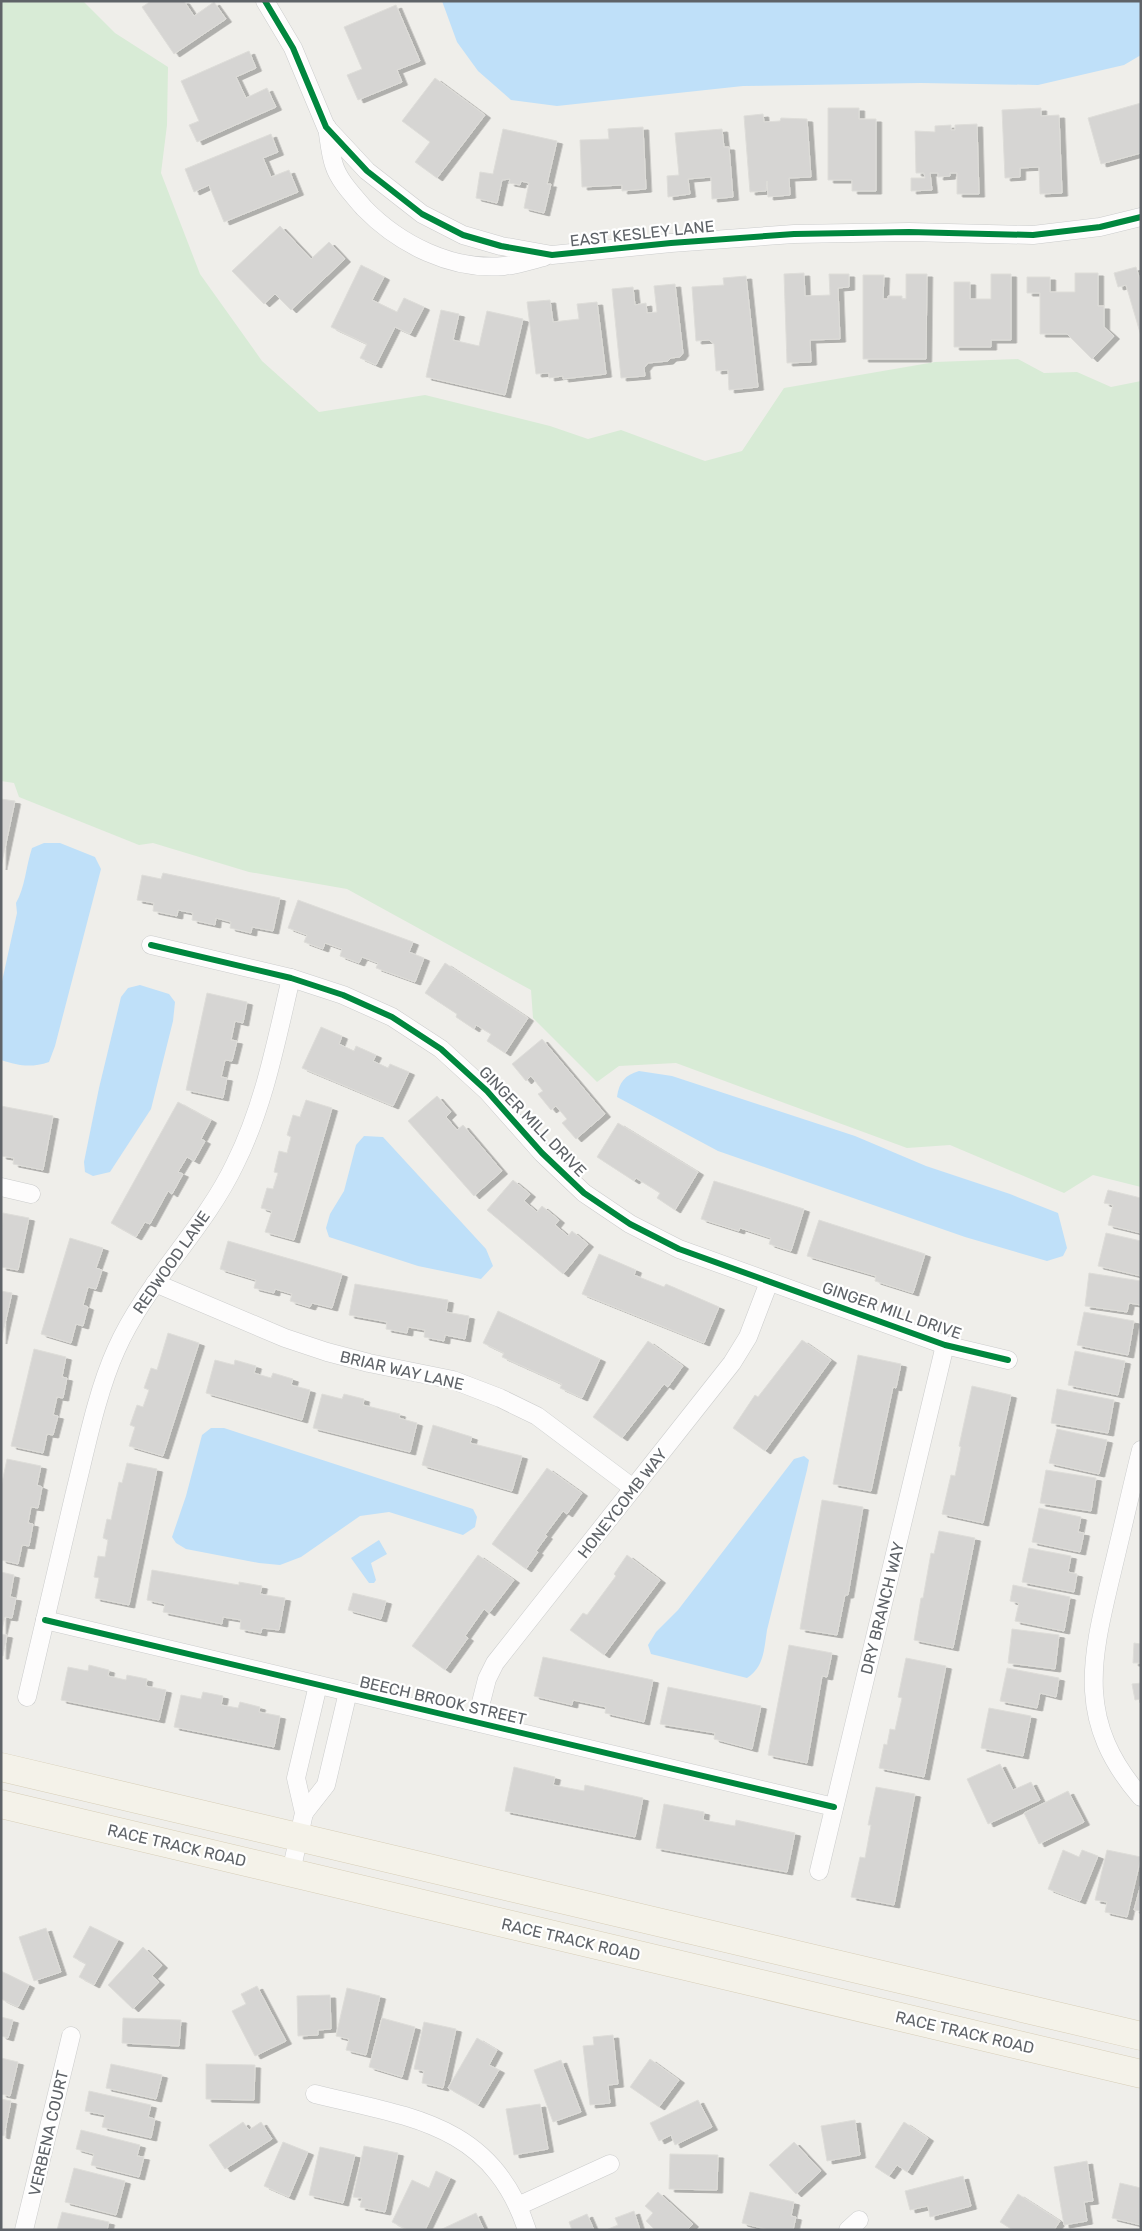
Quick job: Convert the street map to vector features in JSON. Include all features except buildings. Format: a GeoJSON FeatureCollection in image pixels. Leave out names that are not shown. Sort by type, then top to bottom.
{"type":"FeatureCollection","features":[{"type":"Feature","properties":{"kind":"main road"},"geometry":{"type":"LineString","coordinates":[[1,1767],[301,1826],[790,1952],[1141,2036]]}},
{"type":"Feature","properties":{"kind":"main road","name":"RACE TRACK ROAD"},"geometry":{"type":"LineString","coordinates":[[1,1804],[1141,2074]]}},
{"type":"Feature","properties":{"kind":"street","name":"EAST KESLEY LANE"},"geometry":{"type":"LineString","coordinates":[[265,1],[293,48],[326,127],[367,171],[422,214],[463,235],[501,246],[552,255],[671,243],[794,234],[909,232],[1033,235],[1100,227],[1141,217]]}},
{"type":"Feature","properties":{"kind":"street"},"geometry":{"type":"LineString","coordinates":[[326,127],[334,165],[343,182],[369,212],[403,240],[450,261],[477,265],[503,266],[552,255]]}},
{"type":"Feature","properties":{"kind":"street","name":"GINGER MILL DRIVE"},"geometry":{"type":"LineString","coordinates":[[151,945],[291,978],[343,995],[392,1017],[440,1049],[487,1091],[542,1154],[584,1193],[630,1224],[678,1249],[945,1345],[1008,1360]]}},
{"type":"Feature","properties":{"kind":"street","name":"REDWOOD LANE"},"geometry":{"type":"LineString","coordinates":[[27,1697],[90,1429],[115,1351],[142,1300],[204,1217],[235,1165],[255,1119],[268,1078],[291,978]]}},
{"type":"Feature","properties":{"kind":"street"},"geometry":{"type":"LineString","coordinates":[[1,1187],[31,1194]]}},
{"type":"Feature","properties":{"kind":"street","name":"HONEYCOMB WAY"},"geometry":{"type":"LineString","coordinates":[[476,1722],[486,1679],[495,1663],[732,1363],[748,1337],[769,1282]]}},
{"type":"Feature","properties":{"kind":"street","name":"BRIAR WAY LANE"},"geometry":{"type":"LineString","coordinates":[[155,1283],[284,1338],[369,1363],[453,1380],[500,1398],[537,1416],[633,1488]]}},
{"type":"Feature","properties":{"kind":"street","name":"DRY BRANCH WAY"},"geometry":{"type":"LineString","coordinates":[[819,1871],[945,1345]]}},
{"type":"Feature","properties":{"kind":"street"},"geometry":{"type":"LineString","coordinates":[[1141,1450],[1098,1632],[1093,1674],[1095,1703],[1102,1732],[1114,1759],[1128,1782],[1141,1797]]}},
{"type":"Feature","properties":{"kind":"street","name":"BEECH BROOK STREET"},"geometry":{"type":"LineString","coordinates":[[45,1620],[834,1807]]}},
{"type":"Feature","properties":{"kind":"street"},"geometry":{"type":"LineString","coordinates":[[292,1872],[301,1826],[296,1778],[318,1685]]}},
{"type":"Feature","properties":{"kind":"street"},"geometry":{"type":"LineString","coordinates":[[301,1826],[326,1785],[348,1692]]}},
{"type":"Feature","properties":{"kind":"street","name":"VERBENA COURT"},"geometry":{"type":"LineString","coordinates":[[24,2230],[71,2036]]}},
{"type":"Feature","properties":{"kind":"street"},"geometry":{"type":"LineString","coordinates":[[315,2094],[421,2120],[446,2130],[468,2144],[489,2162],[505,2182],[518,2206],[527,2230]]}},
{"type":"Feature","properties":{"kind":"street"},"geometry":{"type":"LineString","coordinates":[[518,2206],[610,2164]]}},
{"type":"Feature","properties":{"kind":"green space"},"geometry":{"type":"Polygon","coordinates":[[[1,1],[83,1],[115,33],[168,67],[167,125],[161,173],[200,274],[262,361],[319,412],[425,395],[550,426],[588,439],[621,430],[705,461],[742,451],[784,388],[935,362],[1018,359],[1044,373],[1077,372],[1111,387],[1141,381],[1141,1187],[1093,1175],[1064,1193],[950,1145],[907,1148],[676,1063],[619,1066],[597,1082],[533,1018],[531,990],[347,889],[249,872],[153,843],[139,845],[19,797],[14,783],[1,781],[1,1]]]}},
{"type":"Feature","properties":{"kind":"water"},"geometry":{"type":"Polygon","coordinates":[[[442,1],[1141,1],[1141,55],[1124,65],[1038,85],[921,83],[743,86],[557,106],[511,100],[478,71],[457,42],[442,1]]]}},
{"type":"Feature","properties":{"kind":"water"},"geometry":{"type":"Polygon","coordinates":[[[44,843],[60,843],[95,857],[101,869],[55,1046],[49,1062],[36,1065],[14,1064],[1,1060],[1,986],[17,913],[16,903],[32,848],[44,843]]]}},
{"type":"Feature","properties":{"kind":"water"},"geometry":{"type":"Polygon","coordinates":[[[140,985],[169,994],[175,1002],[173,1021],[151,1109],[110,1172],[93,1176],[85,1172],[84,1162],[99,1088],[121,997],[128,988],[140,985]]]}},
{"type":"Feature","properties":{"kind":"water"},"geometry":{"type":"Polygon","coordinates":[[[639,1071],[672,1076],[855,1136],[926,1166],[1010,1194],[1058,1213],[1067,1248],[1063,1256],[1047,1261],[965,1237],[718,1151],[617,1097],[619,1087],[624,1080],[639,1071]]]}},
{"type":"Feature","properties":{"kind":"water"},"geometry":{"type":"Polygon","coordinates":[[[364,1136],[383,1137],[486,1249],[493,1266],[481,1279],[418,1266],[329,1237],[326,1228],[330,1214],[344,1191],[356,1145],[364,1136]]]}},
{"type":"Feature","properties":{"kind":"water"},"geometry":{"type":"Polygon","coordinates":[[[211,1428],[224,1428],[473,1509],[477,1517],[475,1527],[463,1535],[389,1512],[360,1516],[301,1557],[280,1565],[259,1563],[186,1549],[176,1543],[172,1537],[186,1496],[202,1435],[211,1428]]]}},
{"type":"Feature","properties":{"kind":"water"},"geometry":{"type":"Polygon","coordinates":[[[804,1456],[809,1460],[807,1470],[762,1657],[757,1669],[747,1678],[651,1654],[648,1645],[656,1632],[678,1610],[794,1459],[804,1456]]]}},
{"type":"Feature","properties":{"kind":"water"},"geometry":{"type":"Polygon","coordinates":[[[379,1540],[387,1554],[371,1563],[376,1580],[374,1583],[369,1583],[351,1558],[379,1540]]]}},
{"type":"Feature","properties":{"kind":"cycle path"},"geometry":{"type":"LineString","coordinates":[[265,1],[293,48],[326,127],[367,171],[422,214],[463,235],[501,246],[552,255],[671,243],[794,234],[909,232],[1033,235],[1100,227],[1141,217]]}},
{"type":"Feature","properties":{"kind":"cycle path"},"geometry":{"type":"LineString","coordinates":[[151,945],[291,978],[343,995],[392,1017],[441,1049],[487,1091],[542,1153],[584,1193],[630,1224],[679,1249],[945,1345],[1008,1360]]}},
{"type":"Feature","properties":{"kind":"cycle path"},"geometry":{"type":"LineString","coordinates":[[45,1620],[834,1807]]}}]}
